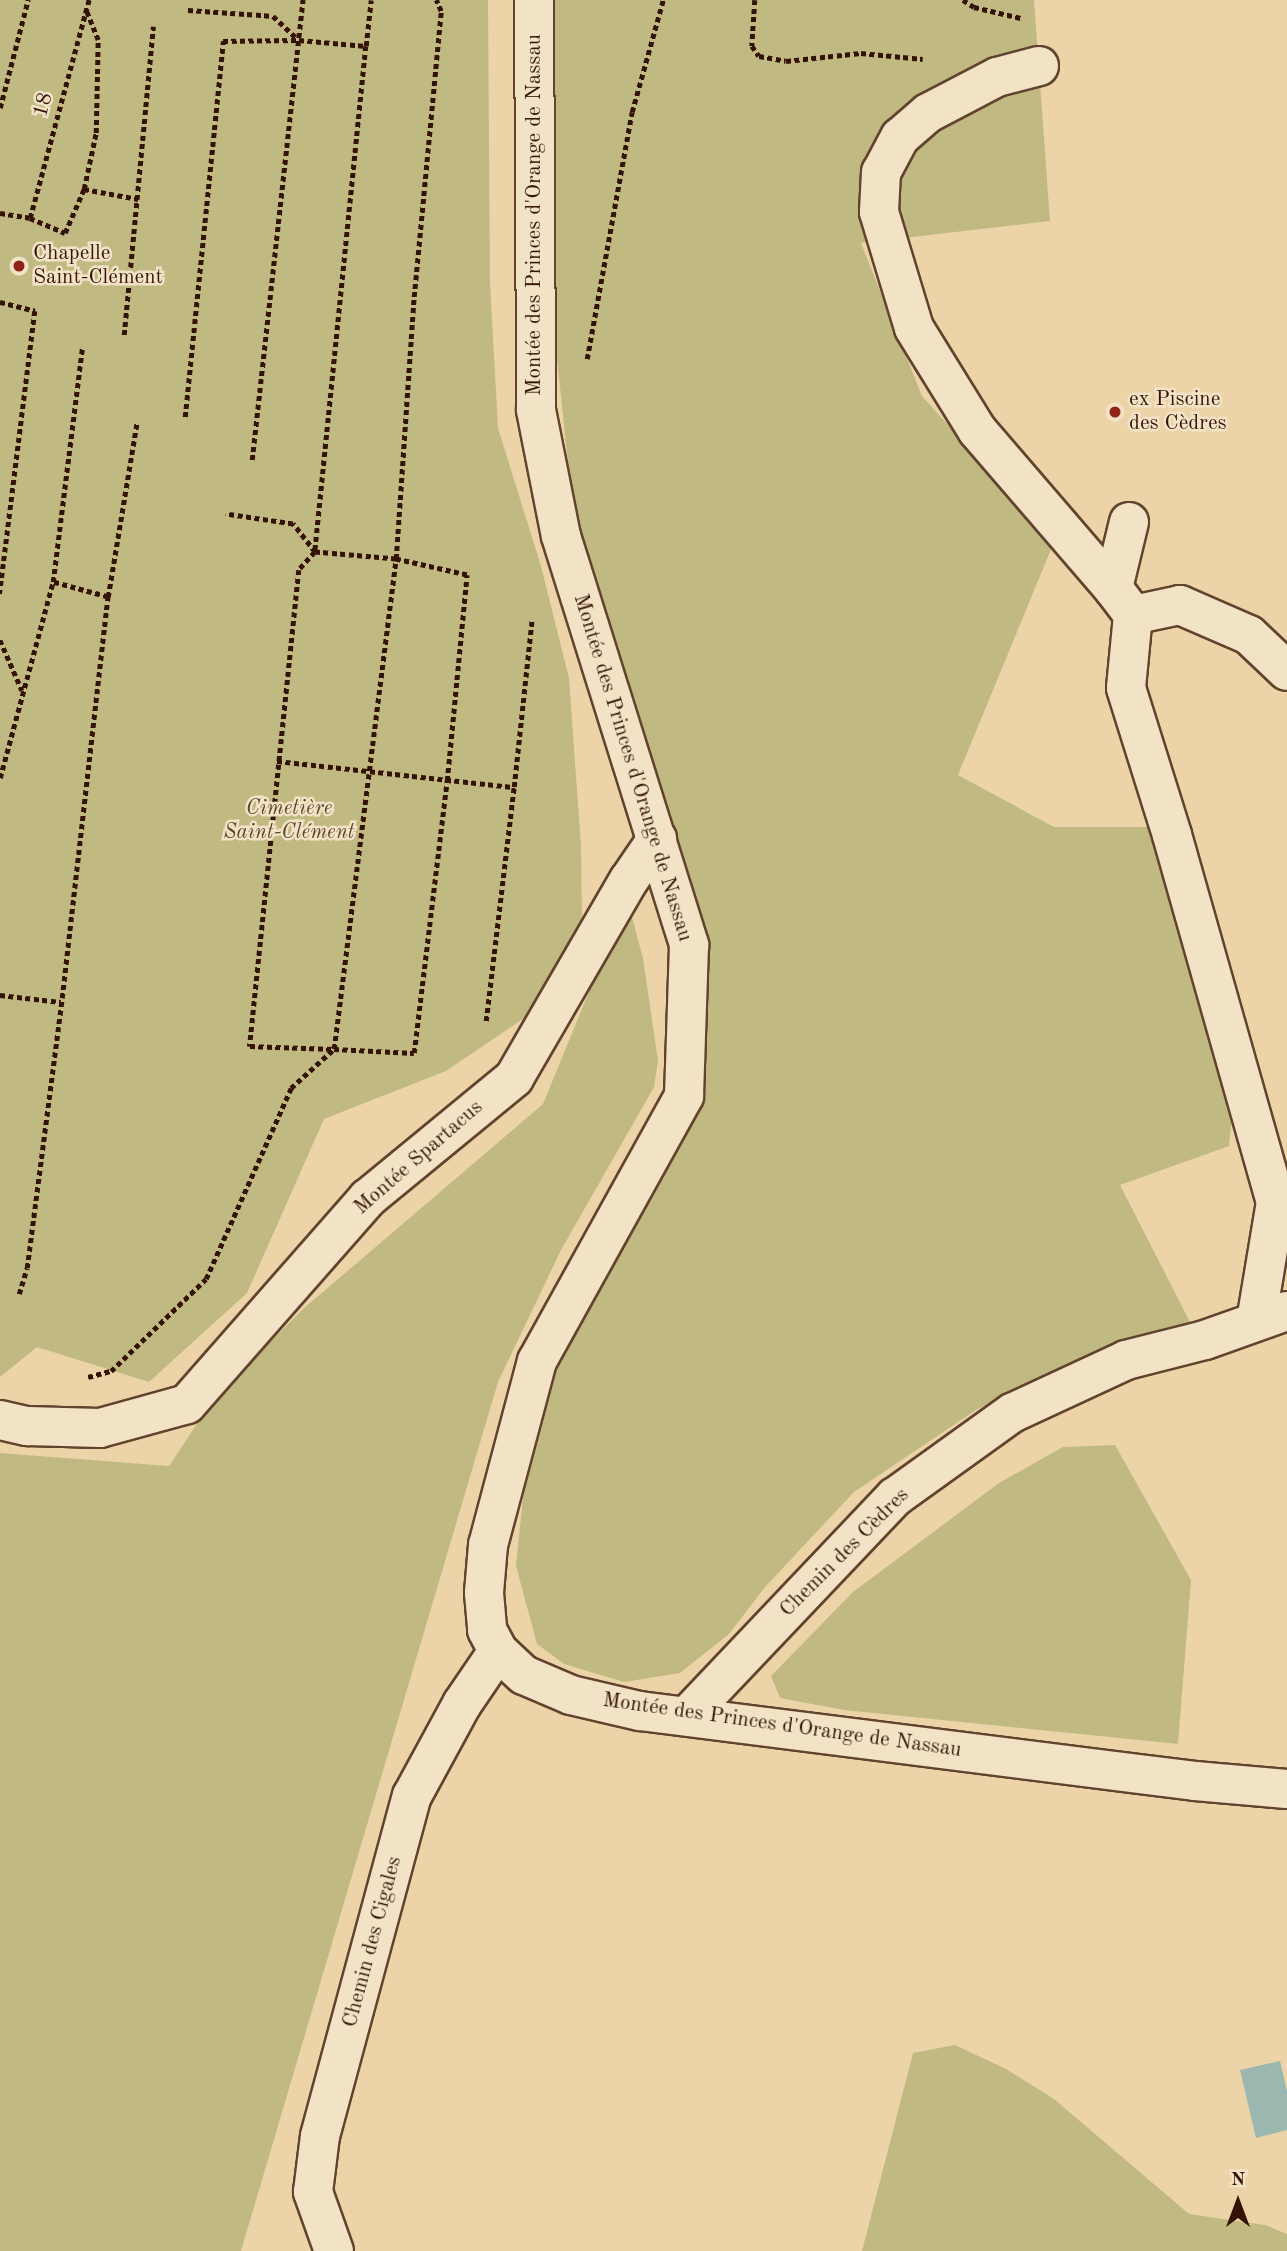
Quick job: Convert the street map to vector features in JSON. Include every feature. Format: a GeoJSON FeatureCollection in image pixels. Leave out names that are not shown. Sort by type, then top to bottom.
{"type":"FeatureCollection","features":[{"type":"Feature","properties":{"kind":"street","name":"Montée des Princes d'Orange de Nassau"},"geometry":{"type":"LineString","coordinates":[[534,0],[536,410],[561,536],[689,945],[684,1096],[537,1361],[488,1545],[484,1593],[487,1630],[498,1651],[524,1675],[571,1695],[640,1711],[1195,1781],[1287,1789]]}},
{"type":"Feature","properties":{"kind":"street"},"geometry":{"type":"LineString","coordinates":[[1039,66],[997,77],[928,113],[900,137],[881,172],[879,212],[914,328],[977,430],[1123,601],[1180,606],[1249,635],[1287,671]]}},
{"type":"Feature","properties":{"kind":"street"},"geometry":{"type":"LineString","coordinates":[[1129,522],[1123,601],[1126,688],[1179,860],[1276,1202],[1271,1316]]}},
{"type":"Feature","properties":{"kind":"street","name":"Montée Spartacus"},"geometry":{"type":"LineString","coordinates":[[0,1420],[27,1426],[100,1428],[187,1404],[368,1198],[514,1078],[629,880],[657,838]]}},
{"type":"Feature","properties":{"kind":"street","name":"Chemin des Cèdres"},"geometry":{"type":"LineString","coordinates":[[687,1716],[895,1497],[1012,1413],[1126,1360],[1205,1340],[1271,1316]]}},
{"type":"Feature","properties":{"kind":"street","name":"Chemin des Cigales"},"geometry":{"type":"LineString","coordinates":[[334,2251],[313,2192],[320,2136],[412,1796],[462,1704],[498,1651]]}},
{"type":"Feature","properties":{"kind":"path"},"geometry":{"type":"LineString","coordinates":[[0,108],[28,0]]}},
{"type":"Feature","properties":{"kind":"path","name":"18"},"geometry":{"type":"LineString","coordinates":[[30,218],[89,0]]}},
{"type":"Feature","properties":{"kind":"path"},"geometry":{"type":"LineString","coordinates":[[252,460],[303,0]]}},
{"type":"Feature","properties":{"kind":"path"},"geometry":{"type":"LineString","coordinates":[[226,514],[293,524],[315,552],[396,559],[467,575],[447,781],[414,1053],[250,1046],[277,761],[299,570],[315,552],[371,0]]}},
{"type":"Feature","properties":{"kind":"path"},"geometry":{"type":"LineString","coordinates":[[86,1377],[111,1371],[206,1279],[291,1088],[334,1048],[396,559],[414,297],[441,10],[436,0]]}},
{"type":"Feature","properties":{"kind":"path"},"geometry":{"type":"LineString","coordinates":[[586,364],[632,112],[663,0]]}},
{"type":"Feature","properties":{"kind":"path"},"geometry":{"type":"LineString","coordinates":[[755,0],[752,46],[759,56],[786,61]]}},
{"type":"Feature","properties":{"kind":"path"},"geometry":{"type":"LineString","coordinates":[[0,213],[30,218],[65,233],[84,189],[96,133],[98,40],[86,10]]}},
{"type":"Feature","properties":{"kind":"path"},"geometry":{"type":"LineString","coordinates":[[188,10],[273,16],[299,40]]}},
{"type":"Feature","properties":{"kind":"path"},"geometry":{"type":"LineString","coordinates":[[124,335],[153,26]]}},
{"type":"Feature","properties":{"kind":"path"},"geometry":{"type":"LineString","coordinates":[[185,417],[223,41],[299,40],[366,46]]}},
{"type":"Feature","properties":{"kind":"path"},"geometry":{"type":"LineString","coordinates":[[84,189],[138,199]]}},
{"type":"Feature","properties":{"kind":"path"},"geometry":{"type":"LineString","coordinates":[[0,302],[35,311],[0,594]]}},
{"type":"Feature","properties":{"kind":"path"},"geometry":{"type":"LineString","coordinates":[[0,778],[52,582],[82,349]]}},
{"type":"Feature","properties":{"kind":"path"},"geometry":{"type":"LineString","coordinates":[[19,1293],[27,1268],[108,597],[138,421]]}},
{"type":"Feature","properties":{"kind":"path"},"geometry":{"type":"LineString","coordinates":[[52,582],[108,597]]}},
{"type":"Feature","properties":{"kind":"path"},"geometry":{"type":"LineString","coordinates":[[486,1021],[531,618]]}},
{"type":"Feature","properties":{"kind":"path"},"geometry":{"type":"LineString","coordinates":[[0,640],[22,691]]}},
{"type":"Feature","properties":{"kind":"path"},"geometry":{"type":"LineString","coordinates":[[277,761],[514,787]]}},
{"type":"Feature","properties":{"kind":"path"},"geometry":{"type":"LineString","coordinates":[[0,995],[61,1002]]}},
{"type":"Feature","properties":{"kind":"green space","name":"Cimetière Saint-Clément"},"geometry":{"type":"Polygon","coordinates":[[[0,0],[488,0],[490,283],[498,428],[541,566],[569,678],[581,846],[582,926],[545,1004],[446,1071],[324,1119],[247,1293],[149,1382],[37,1347],[0,1377],[0,0]]]}},
{"type":"Feature","properties":{"kind":"green space"},"geometry":{"type":"Polygon","coordinates":[[[551,0],[1034,0],[1050,221],[861,243],[922,396],[1054,542],[958,775],[1054,827],[1155,827],[1235,1085],[1229,1146],[1120,1185],[1190,1322],[1052,1372],[976,1410],[854,1492],[766,1586],[729,1634],[680,1673],[624,1682],[564,1664],[537,1644],[516,1566],[526,1468],[546,1365],[695,1102],[665,800],[575,531],[549,282],[551,0]]]}},
{"type":"Feature","properties":{"kind":"green space"},"geometry":{"type":"Polygon","coordinates":[[[627,899],[643,958],[658,1061],[654,1087],[561,1250],[498,1382],[241,2251],[0,2251],[0,1453],[169,1466],[212,1401],[303,1309],[543,1104],[627,899]]]}},
{"type":"Feature","properties":{"kind":"green space"},"geometry":{"type":"Polygon","coordinates":[[[1115,1445],[1191,1580],[1178,1744],[844,1710],[780,1698],[771,1676],[853,1592],[999,1483],[1063,1447],[1115,1445]]]}},
{"type":"Feature","properties":{"kind":"green space"},"geometry":{"type":"Polygon","coordinates":[[[955,2045],[1006,2069],[1054,2099],[1189,2214],[1265,2225],[1287,2234],[1287,2251],[862,2251],[913,2053],[955,2045]]]}},
{"type":"Feature","properties":{"kind":"water"},"geometry":{"type":"Polygon","coordinates":[[[1280,2061],[1287,2091],[1287,2130],[1256,2138],[1240,2070],[1280,2061]]]}},
{"type":"Feature","properties":{"kind":"place","name":"Chapelle Saint-Clément"},"geometry":{"type":"Point","coordinates":[19,266]}},
{"type":"Feature","properties":{"kind":"place","name":"ex Piscine des Cèdres"},"geometry":{"type":"Point","coordinates":[1115,412]}}]}
